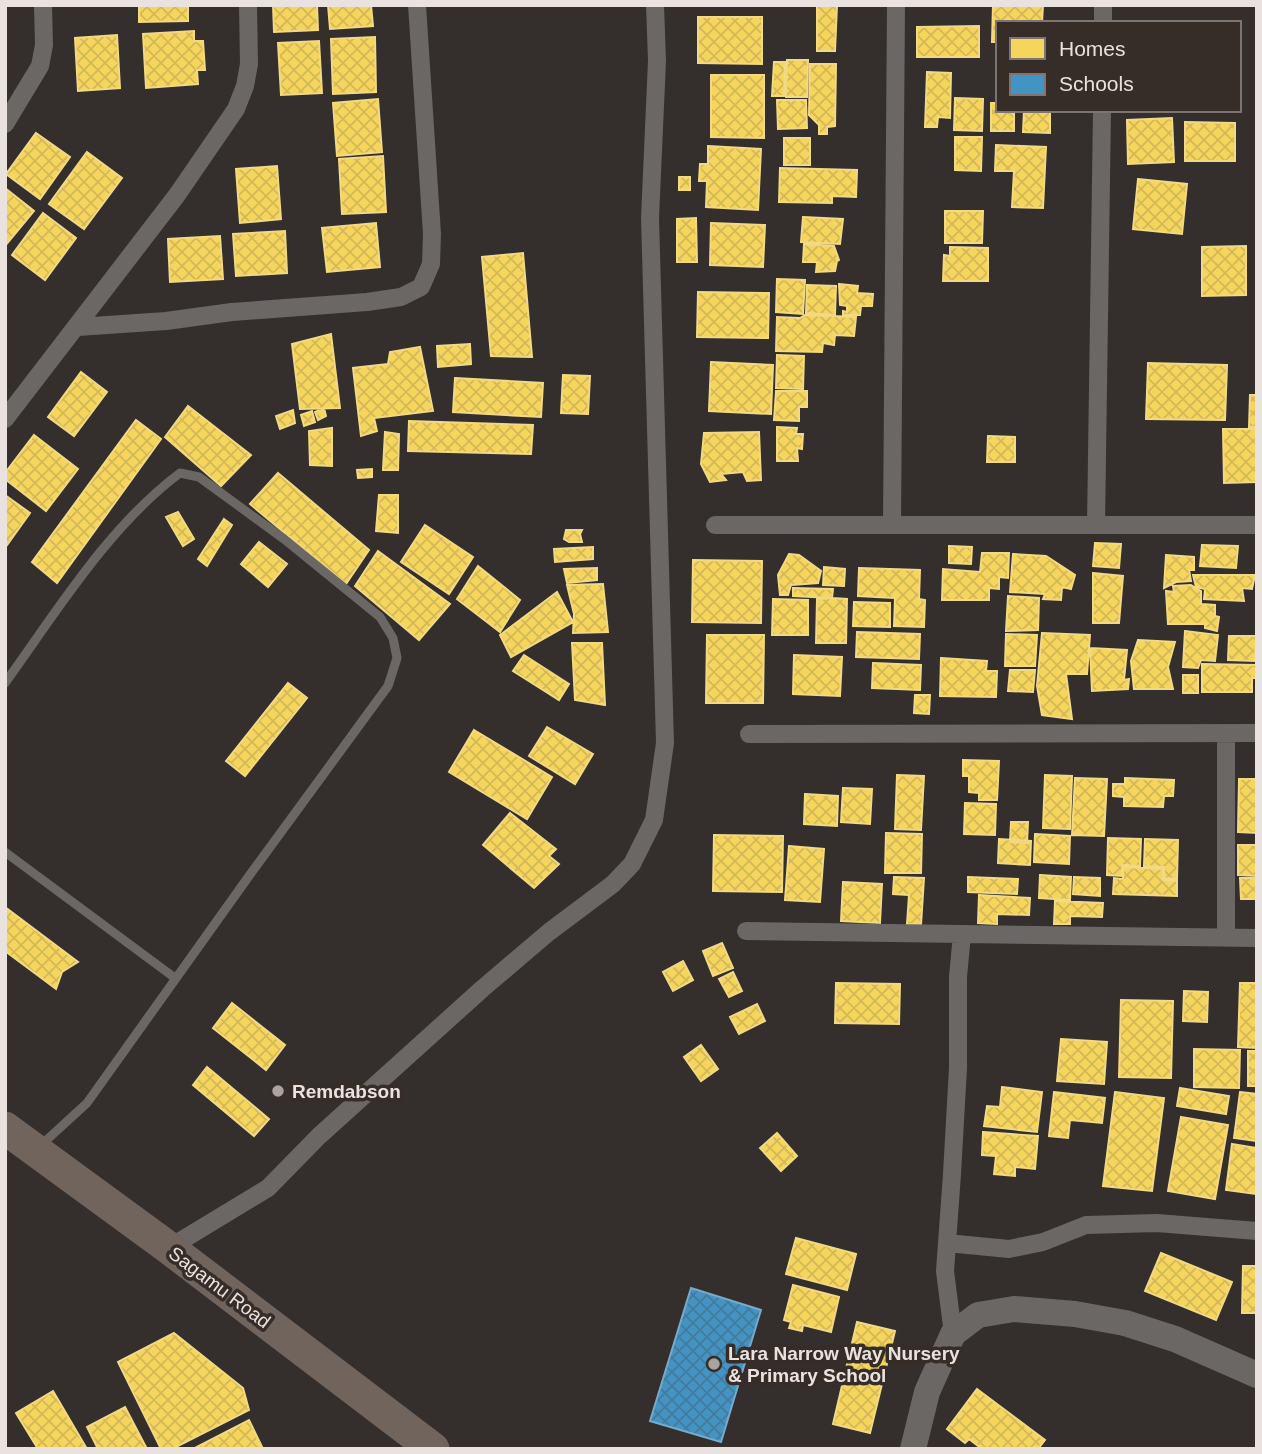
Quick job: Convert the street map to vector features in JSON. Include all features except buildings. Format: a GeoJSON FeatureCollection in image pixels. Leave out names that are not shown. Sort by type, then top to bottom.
{"type":"FeatureCollection","features":[{"type":"Feature","properties":{"kind":"highway","name":"Sagamu Road"},"geometry":{"type":"LineString","coordinates":[[5,1128],[169,1248],[426,1446]]}},
{"type":"Feature","properties":{"kind":"street"},"geometry":{"type":"LineString","coordinates":[[5,124],[40,66],[44,45],[43,5]]}},
{"type":"Feature","properties":{"kind":"street"},"geometry":{"type":"LineString","coordinates":[[5,419],[177,195],[236,109],[245,86],[249,64],[248,5]]}},
{"type":"Feature","properties":{"kind":"street"},"geometry":{"type":"LineString","coordinates":[[78,327],[166,321],[282,307],[367,302],[401,297],[421,287],[431,264],[432,234],[417,5]]}},
{"type":"Feature","properties":{"kind":"street"},"geometry":{"type":"LineString","coordinates":[[169,1248],[268,1188],[319,1136],[463,1006],[549,932],[613,884],[632,864],[654,820],[665,743],[650,218],[657,61],[655,5]]}},
{"type":"Feature","properties":{"kind":"street"},"geometry":{"type":"LineString","coordinates":[[892,525],[896,5]]}},
{"type":"Feature","properties":{"kind":"street"},"geometry":{"type":"LineString","coordinates":[[1096,525],[1102,112]]}},
{"type":"Feature","properties":{"kind":"street"},"geometry":{"type":"LineString","coordinates":[[715,525],[1257,525]]}},
{"type":"Feature","properties":{"kind":"street"},"geometry":{"type":"LineString","coordinates":[[1226,733],[1226,938]]}},
{"type":"Feature","properties":{"kind":"street"},"geometry":{"type":"LineString","coordinates":[[749,734],[1257,733]]}},
{"type":"Feature","properties":{"kind":"street"},"geometry":{"type":"LineString","coordinates":[[746,931],[1257,938]]}},
{"type":"Feature","properties":{"kind":"street"},"geometry":{"type":"LineString","coordinates":[[953,1334],[945,1271],[958,1068],[958,976],[962,934]]}},
{"type":"Feature","properties":{"kind":"street"},"geometry":{"type":"LineString","coordinates":[[947,1243],[1009,1249],[1043,1242],[1086,1225],[1157,1223],[1257,1231]]}},
{"type":"Feature","properties":{"kind":"street"},"geometry":{"type":"LineString","coordinates":[[913,1449],[927,1392],[953,1334],[978,1315],[1014,1309],[1075,1314],[1125,1323],[1175,1339],[1257,1375]]}},
{"type":"Feature","properties":{"kind":"lane"},"geometry":{"type":"LineString","coordinates":[[5,683],[78,582],[136,511],[180,473],[199,477],[284,539],[380,617],[393,638],[397,658],[388,686],[175,978],[88,1103],[35,1150]]}},
{"type":"Feature","properties":{"kind":"lane"},"geometry":{"type":"LineString","coordinates":[[5,852],[175,978]]}},
{"type":"Feature","properties":{"kind":"place","name":"Remdabson"},"geometry":{"type":"Point","coordinates":[278,1091]}},
{"type":"Feature","properties":{"kind":"place","name":"Lara Narrow Way Nursery & Primary School"},"geometry":{"type":"Point","coordinates":[714,1364]}}]}
